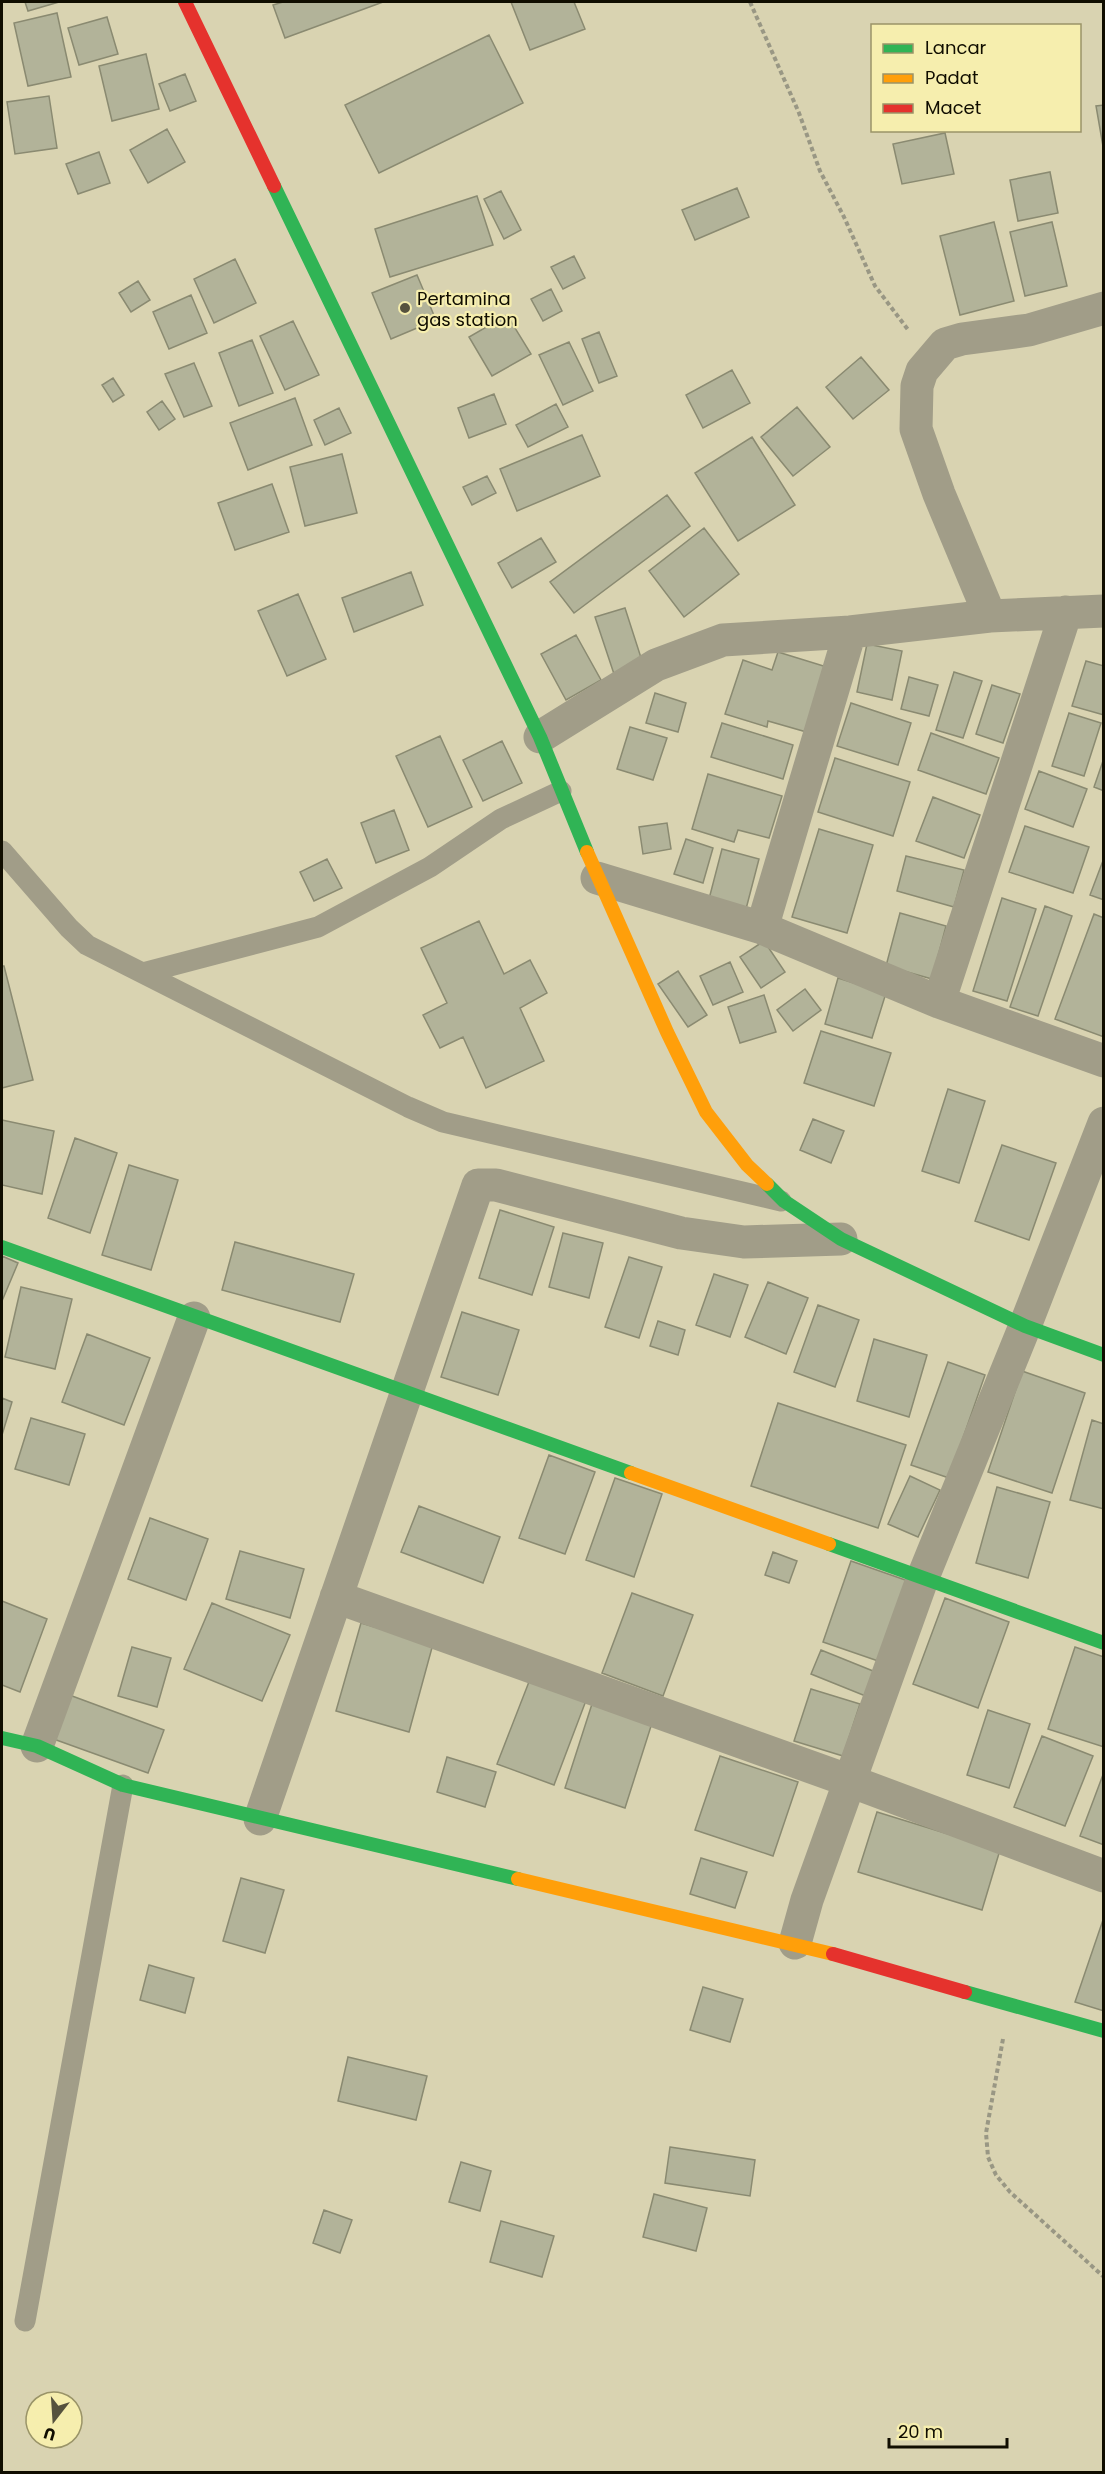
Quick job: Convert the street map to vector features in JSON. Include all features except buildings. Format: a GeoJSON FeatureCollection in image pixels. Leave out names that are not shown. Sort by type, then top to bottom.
{"type":"FeatureCollection","features":[{"type":"Feature","properties":{"kind":"main road"},"geometry":{"type":"LineString","coordinates":[[185,2],[540,737],[597,878],[706,1112],[747,1165],[784,1202],[841,1239],[1025,1326],[1104,1355]]}},
{"type":"Feature","properties":{"kind":"main road"},"geometry":{"type":"LineString","coordinates":[[2,1247],[194,1318],[1104,1643]]}},
{"type":"Feature","properties":{"kind":"main road"},"geometry":{"type":"LineString","coordinates":[[2,1738],[37,1746],[123,1785],[795,1944],[1104,2031]]}},
{"type":"Feature","properties":{"kind":"street"},"geometry":{"type":"LineString","coordinates":[[990,616],[939,494],[916,429],[917,386],[922,371],[945,344],[962,339],[1029,330],[1104,308]]}},
{"type":"Feature","properties":{"kind":"street"},"geometry":{"type":"LineString","coordinates":[[540,737],[656,665],[723,640],[850,632],[990,616],[1104,611]]}},
{"type":"Feature","properties":{"kind":"street"},"geometry":{"type":"LineString","coordinates":[[939,1002],[1066,612]]}},
{"type":"Feature","properties":{"kind":"street"},"geometry":{"type":"LineString","coordinates":[[762,928],[850,632]]}},
{"type":"Feature","properties":{"kind":"street"},"geometry":{"type":"LineString","coordinates":[[597,878],[762,928],[939,1002],[1104,1061]]}},
{"type":"Feature","properties":{"kind":"street"},"geometry":{"type":"LineString","coordinates":[[795,1944],[807,1900],[922,1577],[1025,1326],[1104,1123]]}},
{"type":"Feature","properties":{"kind":"street"},"geometry":{"type":"LineString","coordinates":[[260,1819],[474,1191],[478,1185],[496,1185],[681,1233],[744,1242],[841,1239]]}},
{"type":"Feature","properties":{"kind":"street"},"geometry":{"type":"LineString","coordinates":[[37,1746],[194,1318]]}},
{"type":"Feature","properties":{"kind":"street"},"geometry":{"type":"LineString","coordinates":[[336,1597],[850,1781],[1104,1876]]}},
{"type":"Feature","properties":{"kind":"lane"},"geometry":{"type":"LineString","coordinates":[[143,973],[318,927],[430,867],[501,819],[561,790]]}},
{"type":"Feature","properties":{"kind":"lane"},"geometry":{"type":"LineString","coordinates":[[2,851],[69,928],[87,945],[408,1107],[444,1122],[784,1202]]}},
{"type":"Feature","properties":{"kind":"lane"},"geometry":{"type":"LineString","coordinates":[[26,2321],[123,1785]]}},
{"type":"Feature","properties":{"kind":"path"},"geometry":{"type":"LineString","coordinates":[[750,2],[799,113],[820,171],[844,217],[875,286],[910,333],[945,344]]}},
{"type":"Feature","properties":{"kind":"path"},"geometry":{"type":"LineString","coordinates":[[1009,2003],[986,2133],[988,2157],[996,2175],[1010,2192],[1104,2277]]}},
{"type":"Feature","properties":{"kind":"traffic: fast"},"geometry":{"type":"LineString","coordinates":[[274,186],[540,737],[587,852]]}},
{"type":"Feature","properties":{"kind":"traffic: fast"},"geometry":{"type":"LineString","coordinates":[[767,1184],[784,1201],[841,1239],[1025,1326],[1104,1355]]}},
{"type":"Feature","properties":{"kind":"traffic: fast"},"geometry":{"type":"LineString","coordinates":[[2,1247],[631,1473]]}},
{"type":"Feature","properties":{"kind":"traffic: fast"},"geometry":{"type":"LineString","coordinates":[[829,1544],[1104,1643]]}},
{"type":"Feature","properties":{"kind":"traffic: fast"},"geometry":{"type":"LineString","coordinates":[[2,1738],[37,1746],[123,1785],[518,1879]]}},
{"type":"Feature","properties":{"kind":"traffic: fast"},"geometry":{"type":"LineString","coordinates":[[965,1992],[1104,2031]]}},
{"type":"Feature","properties":{"kind":"traffic: slow"},"geometry":{"type":"LineString","coordinates":[[587,852],[667,1032],[706,1112],[747,1165],[767,1184]]}},
{"type":"Feature","properties":{"kind":"traffic: slow"},"geometry":{"type":"LineString","coordinates":[[631,1473],[829,1544]]}},
{"type":"Feature","properties":{"kind":"traffic: slow"},"geometry":{"type":"LineString","coordinates":[[518,1879],[833,1954]]}},
{"type":"Feature","properties":{"kind":"traffic: jam"},"geometry":{"type":"LineString","coordinates":[[185,2],[274,186]]}},
{"type":"Feature","properties":{"kind":"traffic: jam"},"geometry":{"type":"LineString","coordinates":[[833,1954],[965,1992]]}},
{"type":"Feature","properties":{"kind":"place","name":"Pertamina gas station"},"geometry":{"type":"Point","coordinates":[405,308]}}]}
